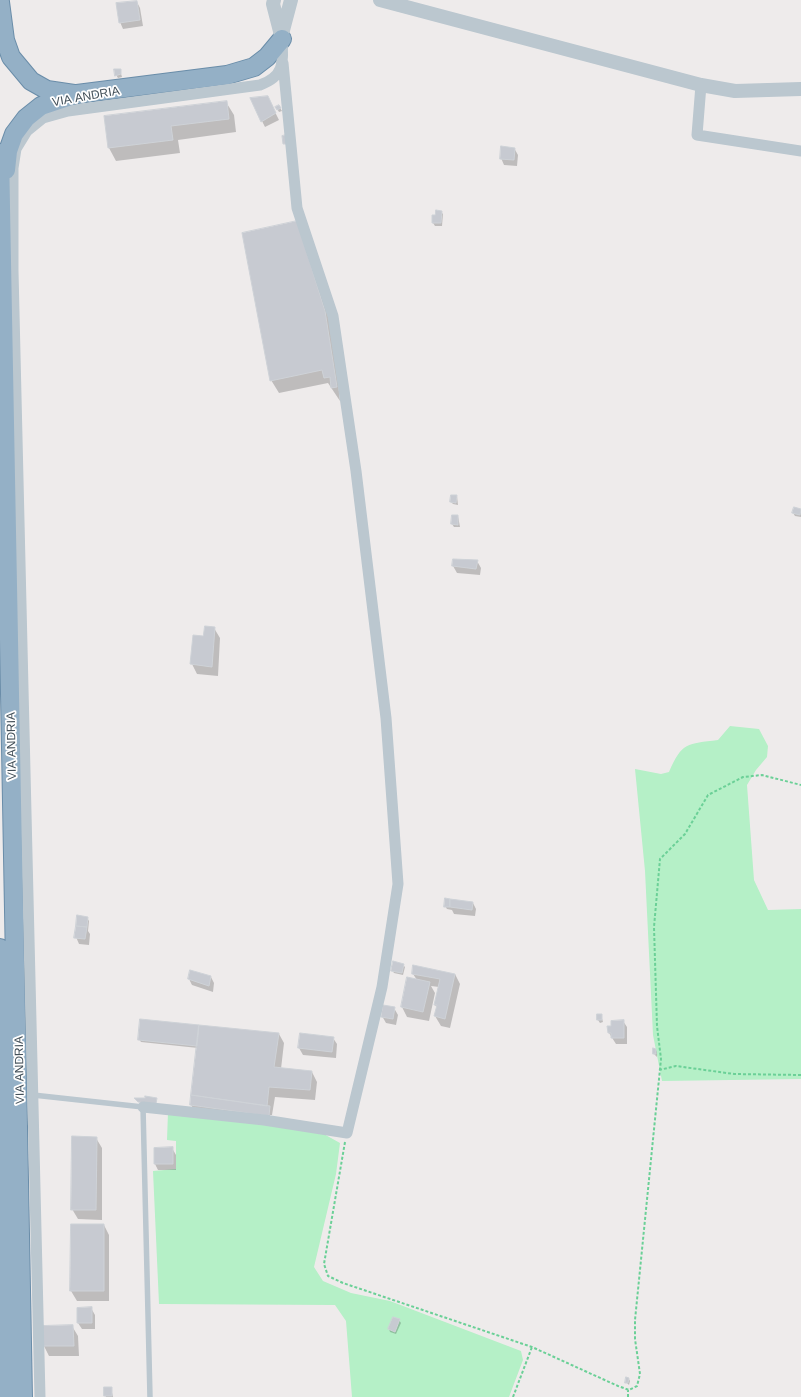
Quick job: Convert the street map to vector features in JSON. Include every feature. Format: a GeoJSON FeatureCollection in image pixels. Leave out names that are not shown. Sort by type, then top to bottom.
{"type":"FeatureCollection","features":[{"type":"Feature","properties":{"kind":"highway"},"geometry":{"type":"LineString","coordinates":[[0,2],[5,40],[11,57],[31,81],[46,90],[77,94]]}},
{"type":"Feature","properties":{"kind":"highway"},"geometry":{"type":"LineString","coordinates":[[1,225],[8,151],[14,134],[26,118],[41,106],[77,94],[227,75],[254,67],[267,56],[282,37]]}},
{"type":"Feature","properties":{"kind":"highway"},"geometry":{"type":"LineString","coordinates":[[0,153],[23,1397]]}},
{"type":"Feature","properties":{"kind":"highway"},"geometry":{"type":"LineString","coordinates":[[0,948],[8,1397]]}},
{"type":"Feature","properties":{"kind":"street"},"geometry":{"type":"LineString","coordinates":[[380,0],[701,85],[735,92],[801,89]]}},
{"type":"Feature","properties":{"kind":"street"},"geometry":{"type":"LineString","coordinates":[[143,1107],[264,1120],[347,1133],[382,987],[398,884],[386,718],[356,471],[333,316],[297,208],[282,37],[272,1]]}},
{"type":"Feature","properties":{"kind":"street"},"geometry":{"type":"LineString","coordinates":[[282,37],[292,1]]}},
{"type":"Feature","properties":{"kind":"street","name":"VIA ANDRIA"},"geometry":{"type":"LineString","coordinates":[[40,1397],[13,271],[12,168],[16,150],[27,131],[43,118],[68,111],[260,85],[272,81],[279,72],[283,62]]}},
{"type":"Feature","properties":{"kind":"street"},"geometry":{"type":"LineString","coordinates":[[701,85],[697,135],[801,151]]}},
{"type":"Feature","properties":{"kind":"lane"},"geometry":{"type":"LineString","coordinates":[[33,1095],[143,1107],[142,1120],[149,1297],[150,1397]]}},
{"type":"Feature","properties":{"kind":"path"},"geometry":{"type":"LineString","coordinates":[[628,1390],[636,1386],[640,1374],[635,1339],[635,1320],[661,1058],[657,1026],[654,927],[660,859],[685,834],[708,794],[744,777],[762,775],[801,785]]}},
{"type":"Feature","properties":{"kind":"path"},"geometry":{"type":"LineString","coordinates":[[659,1070],[676,1066],[734,1074],[801,1075]]}},
{"type":"Feature","properties":{"kind":"path"},"geometry":{"type":"LineString","coordinates":[[347,1133],[324,1264],[328,1276],[343,1283],[532,1347],[628,1390]]}},
{"type":"Feature","properties":{"kind":"path"},"geometry":{"type":"LineString","coordinates":[[513,1397],[532,1347]]}},
{"type":"Feature","properties":{"kind":"path"},"geometry":{"type":"LineString","coordinates":[[628,1390],[628,1397]]}},
{"type":"Feature","properties":{"kind":"green space"},"geometry":{"type":"Polygon","coordinates":[[[730,726],[759,729],[768,746],[767,757],[756,770],[747,785],[754,880],[768,910],[801,909],[801,1079],[662,1081],[653,1035],[645,871],[635,769],[661,774],[669,772],[678,755],[687,746],[699,742],[718,740],[730,726]]]}},
{"type":"Feature","properties":{"kind":"green space"},"geometry":{"type":"Polygon","coordinates":[[[168,1112],[322,1133],[340,1143],[336,1174],[314,1267],[323,1281],[351,1293],[390,1301],[521,1351],[523,1360],[509,1397],[352,1397],[346,1321],[335,1305],[159,1304],[153,1171],[176,1169],[176,1141],[167,1140],[168,1112]]]}},
{"type":"Feature","properties":{"kind":"building"},"geometry":{"type":"Polygon","coordinates":[[[137,1],[140,20],[119,23],[116,3],[137,1]]]}},
{"type":"Feature","properties":{"kind":"building"},"geometry":{"type":"Polygon","coordinates":[[[114,69],[121,69],[121,74],[115,76],[114,69]]]}},
{"type":"Feature","properties":{"kind":"building"},"geometry":{"type":"Polygon","coordinates":[[[268,96],[276,113],[261,122],[250,98],[268,96]]]}},
{"type":"Feature","properties":{"kind":"building"},"geometry":{"type":"Polygon","coordinates":[[[227,101],[229,119],[171,126],[173,140],[108,148],[104,116],[227,101]]]}},
{"type":"Feature","properties":{"kind":"building"},"geometry":{"type":"Polygon","coordinates":[[[279,105],[281,108],[277,110],[275,107],[279,105]]]}},
{"type":"Feature","properties":{"kind":"building"},"geometry":{"type":"Polygon","coordinates":[[[286,135],[287,144],[283,144],[282,136],[286,135]]]}},
{"type":"Feature","properties":{"kind":"building"},"geometry":{"type":"Polygon","coordinates":[[[501,146],[515,148],[514,160],[500,159],[501,146]]]}},
{"type":"Feature","properties":{"kind":"building"},"geometry":{"type":"Polygon","coordinates":[[[436,210],[442,211],[441,223],[432,223],[432,215],[435,215],[436,210]]]}},
{"type":"Feature","properties":{"kind":"building"},"geometry":{"type":"Polygon","coordinates":[[[297,221],[325,311],[337,387],[331,388],[330,377],[324,378],[322,370],[270,381],[242,233],[297,221]]]}},
{"type":"Feature","properties":{"kind":"building"},"geometry":{"type":"Polygon","coordinates":[[[451,495],[457,495],[456,503],[450,502],[451,495]]]}},
{"type":"Feature","properties":{"kind":"building"},"geometry":{"type":"Polygon","coordinates":[[[794,507],[801,509],[800,515],[792,513],[794,507]]]}},
{"type":"Feature","properties":{"kind":"building"},"geometry":{"type":"Polygon","coordinates":[[[452,515],[458,515],[458,525],[451,524],[452,515]]]}},
{"type":"Feature","properties":{"kind":"building"},"geometry":{"type":"Polygon","coordinates":[[[453,559],[478,560],[476,569],[452,566],[453,559]]]}},
{"type":"Feature","properties":{"kind":"building"},"geometry":{"type":"Polygon","coordinates":[[[205,626],[215,627],[212,667],[190,664],[193,635],[203,636],[205,626]]]}},
{"type":"Feature","properties":{"kind":"building"},"geometry":{"type":"Polygon","coordinates":[[[445,898],[450,899],[450,907],[444,907],[445,898]]]}},
{"type":"Feature","properties":{"kind":"building"},"geometry":{"type":"Polygon","coordinates":[[[450,899],[473,902],[472,910],[450,907],[450,899]]]}},
{"type":"Feature","properties":{"kind":"building"},"geometry":{"type":"Polygon","coordinates":[[[77,915],[88,917],[87,927],[76,926],[77,915]]]}},
{"type":"Feature","properties":{"kind":"building"},"geometry":{"type":"Polygon","coordinates":[[[76,926],[87,927],[85,939],[74,938],[76,926]]]}},
{"type":"Feature","properties":{"kind":"building"},"geometry":{"type":"Polygon","coordinates":[[[393,961],[404,964],[402,973],[391,971],[393,961]]]}},
{"type":"Feature","properties":{"kind":"building"},"geometry":{"type":"Polygon","coordinates":[[[413,965],[455,974],[445,1019],[434,1016],[437,1005],[434,1005],[440,979],[412,974],[413,965]]]}},
{"type":"Feature","properties":{"kind":"building"},"geometry":{"type":"Polygon","coordinates":[[[190,970],[211,976],[209,986],[188,979],[190,970]]]}},
{"type":"Feature","properties":{"kind":"building"},"geometry":{"type":"Polygon","coordinates":[[[407,977],[430,982],[423,1012],[401,1007],[407,977]]]}},
{"type":"Feature","properties":{"kind":"building"},"geometry":{"type":"Polygon","coordinates":[[[383,1005],[395,1007],[393,1019],[381,1017],[383,1005]]]}},
{"type":"Feature","properties":{"kind":"building"},"geometry":{"type":"Polygon","coordinates":[[[597,1014],[602,1014],[602,1020],[597,1020],[597,1014]]]}},
{"type":"Feature","properties":{"kind":"building"},"geometry":{"type":"Polygon","coordinates":[[[140,1019],[199,1025],[197,1046],[138,1040],[140,1019]]]}},
{"type":"Feature","properties":{"kind":"building"},"geometry":{"type":"Polygon","coordinates":[[[624,1020],[624,1038],[611,1038],[611,1033],[608,1033],[607,1026],[611,1026],[611,1021],[624,1020]]]}},
{"type":"Feature","properties":{"kind":"building"},"geometry":{"type":"Polygon","coordinates":[[[199,1025],[279,1033],[274,1067],[312,1071],[310,1090],[269,1087],[267,1106],[191,1095],[199,1025]]]}},
{"type":"Feature","properties":{"kind":"building"},"geometry":{"type":"Polygon","coordinates":[[[300,1033],[334,1037],[332,1052],[298,1048],[300,1033]]]}},
{"type":"Feature","properties":{"kind":"building"},"geometry":{"type":"Polygon","coordinates":[[[653,1048],[656,1049],[656,1054],[653,1054],[653,1048]]]}},
{"type":"Feature","properties":{"kind":"building"},"geometry":{"type":"Polygon","coordinates":[[[191,1095],[270,1106],[269,1116],[190,1105],[191,1095]]]}},
{"type":"Feature","properties":{"kind":"building"},"geometry":{"type":"Polygon","coordinates":[[[145,1096],[157,1098],[156,1104],[138,1102],[134,1098],[145,1098],[145,1096]]]}},
{"type":"Feature","properties":{"kind":"building"},"geometry":{"type":"Polygon","coordinates":[[[72,1136],[97,1137],[96,1210],[71,1210],[72,1136]]]}},
{"type":"Feature","properties":{"kind":"building"},"geometry":{"type":"Polygon","coordinates":[[[173,1147],[173,1164],[154,1164],[154,1148],[173,1147]]]}},
{"type":"Feature","properties":{"kind":"building"},"geometry":{"type":"Polygon","coordinates":[[[71,1224],[104,1224],[104,1291],[70,1291],[71,1224]]]}},
{"type":"Feature","properties":{"kind":"building"},"geometry":{"type":"Polygon","coordinates":[[[92,1307],[92,1323],[77,1323],[77,1308],[92,1307]]]}},
{"type":"Feature","properties":{"kind":"building"},"geometry":{"type":"Polygon","coordinates":[[[393,1317],[400,1319],[395,1332],[388,1329],[393,1317]]]}},
{"type":"Feature","properties":{"kind":"building"},"geometry":{"type":"Polygon","coordinates":[[[73,1325],[74,1346],[43,1346],[42,1326],[73,1325]]]}},
{"type":"Feature","properties":{"kind":"building"},"geometry":{"type":"Polygon","coordinates":[[[626,1377],[629,1378],[628,1383],[625,1383],[626,1377]]]}},
{"type":"Feature","properties":{"kind":"building"},"geometry":{"type":"Polygon","coordinates":[[[104,1387],[112,1387],[112,1396],[104,1396],[104,1387]]]}}]}
